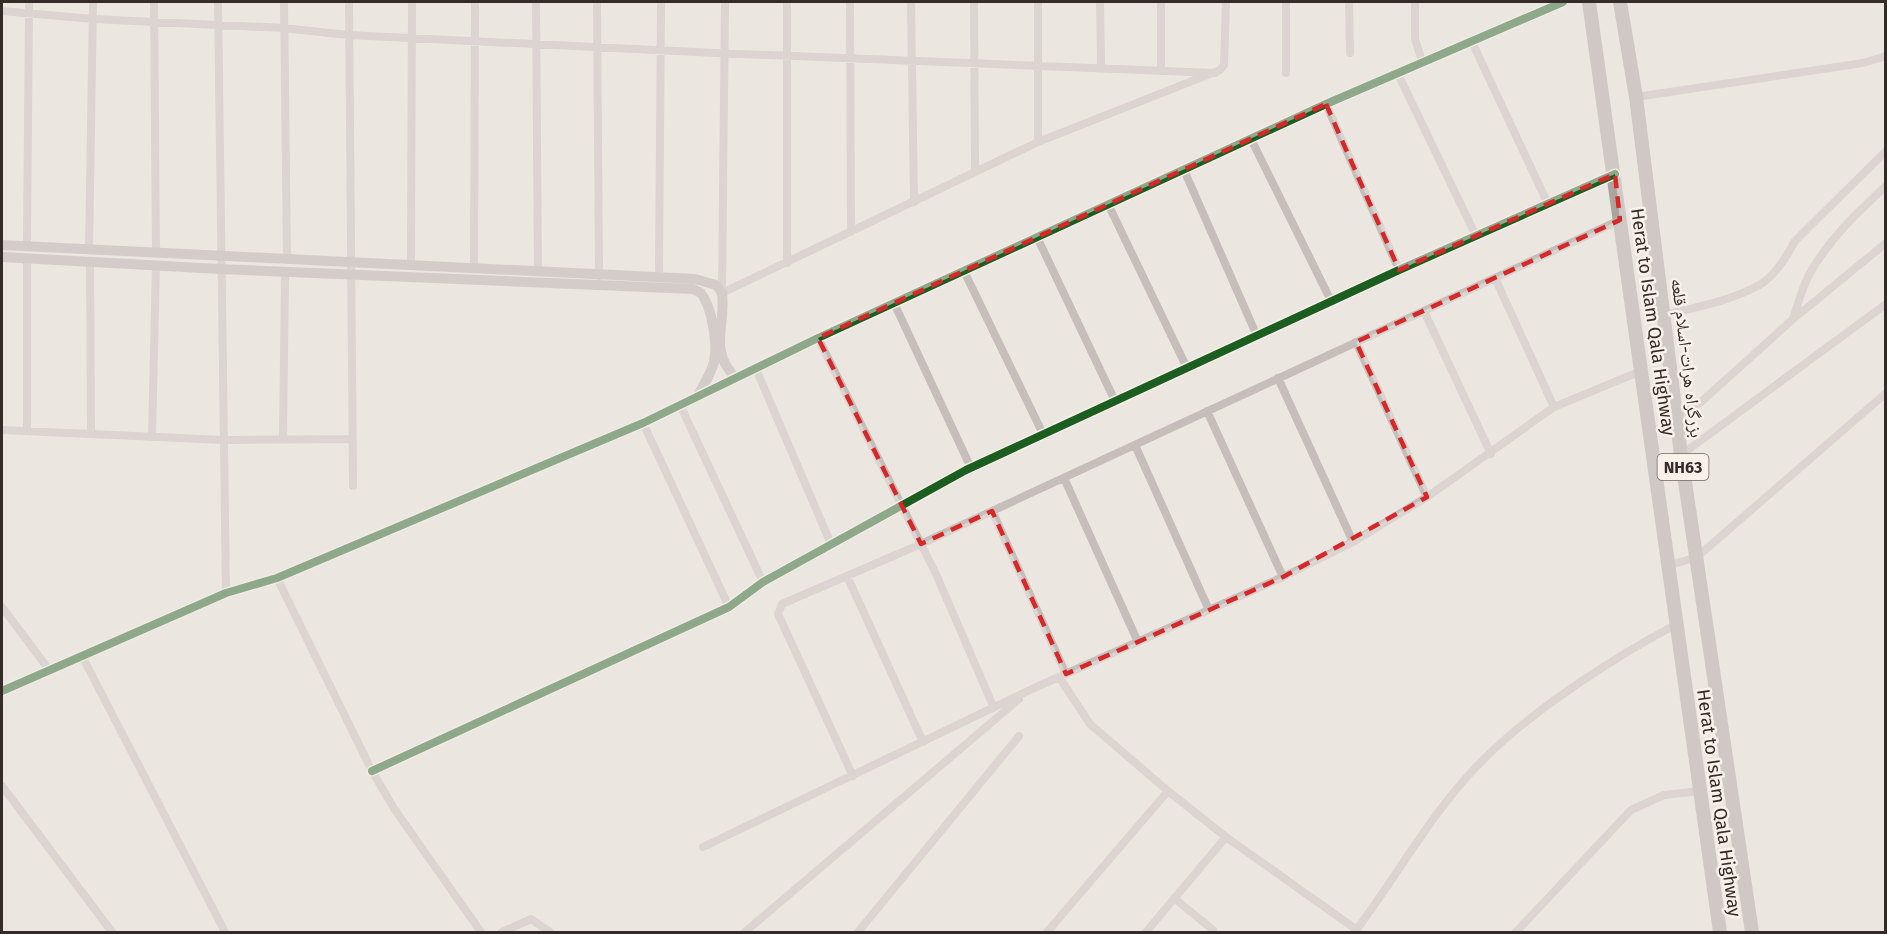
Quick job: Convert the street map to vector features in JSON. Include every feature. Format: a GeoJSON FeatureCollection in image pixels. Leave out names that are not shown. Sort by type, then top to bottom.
{"type":"FeatureCollection","features":[{"type":"Feature","properties":{"kind":"highway","name":"Herat to Islam Qala Highway"},"geometry":{"type":"LineString","coordinates":[[1589,2],[1720,933]]}},
{"type":"Feature","properties":{"kind":"highway","name":"بزرگراه هرات-اسلام قلعه"},"geometry":{"type":"LineString","coordinates":[[1620,2],[1636,97],[1681,455],[1752,933]]}},
{"type":"Feature","properties":{"kind":"street"},"geometry":{"type":"LineString","coordinates":[[27,245],[29,2]]}},
{"type":"Feature","properties":{"kind":"street"},"geometry":{"type":"LineString","coordinates":[[89,250],[93,2]]}},
{"type":"Feature","properties":{"kind":"street"},"geometry":{"type":"LineString","coordinates":[[154,2],[156,253]]}},
{"type":"Feature","properties":{"kind":"street"},"geometry":{"type":"LineString","coordinates":[[218,2],[226,593]]}},
{"type":"Feature","properties":{"kind":"street"},"geometry":{"type":"LineString","coordinates":[[284,2],[287,260]]}},
{"type":"Feature","properties":{"kind":"street"},"geometry":{"type":"LineString","coordinates":[[349,2],[353,486]]}},
{"type":"Feature","properties":{"kind":"street"},"geometry":{"type":"LineString","coordinates":[[411,264],[412,2]]}},
{"type":"Feature","properties":{"kind":"street"},"geometry":{"type":"LineString","coordinates":[[474,268],[475,2]]}},
{"type":"Feature","properties":{"kind":"street"},"geometry":{"type":"LineString","coordinates":[[536,2],[538,272]]}},
{"type":"Feature","properties":{"kind":"street"},"geometry":{"type":"LineString","coordinates":[[597,2],[599,276]]}},
{"type":"Feature","properties":{"kind":"street"},"geometry":{"type":"LineString","coordinates":[[658,278],[661,2]]}},
{"type":"Feature","properties":{"kind":"street"},"geometry":{"type":"LineString","coordinates":[[725,2],[720,351],[723,364],[736,378]]}},
{"type":"Feature","properties":{"kind":"street"},"geometry":{"type":"LineString","coordinates":[[787,2],[787,263]]}},
{"type":"Feature","properties":{"kind":"street"},"geometry":{"type":"LineString","coordinates":[[850,2],[851,232]]}},
{"type":"Feature","properties":{"kind":"street"},"geometry":{"type":"LineString","coordinates":[[911,2],[914,202]]}},
{"type":"Feature","properties":{"kind":"street"},"geometry":{"type":"LineString","coordinates":[[974,2],[975,172]]}},
{"type":"Feature","properties":{"kind":"street"},"geometry":{"type":"LineString","coordinates":[[1038,2],[1038,142]]}},
{"type":"Feature","properties":{"kind":"street"},"geometry":{"type":"LineString","coordinates":[[1100,2],[1101,67]]}},
{"type":"Feature","properties":{"kind":"street"},"geometry":{"type":"LineString","coordinates":[[1161,2],[1161,70]]}},
{"type":"Feature","properties":{"kind":"street"},"geometry":{"type":"LineString","coordinates":[[722,292],[1038,142],[1215,73],[1224,65],[1226,2]]}},
{"type":"Feature","properties":{"kind":"street"},"geometry":{"type":"LineString","coordinates":[[1286,2],[1286,73]]}},
{"type":"Feature","properties":{"kind":"street"},"geometry":{"type":"LineString","coordinates":[[1349,2],[1350,53]]}},
{"type":"Feature","properties":{"kind":"street"},"geometry":{"type":"LineString","coordinates":[[1415,2],[1415,39],[1422,61]]}},
{"type":"Feature","properties":{"kind":"street"},"geometry":{"type":"LineString","coordinates":[[2,691],[83,658],[226,593],[278,578],[643,423],[818,338],[1326,104],[1563,2]]}},
{"type":"Feature","properties":{"kind":"street"},"geometry":{"type":"LineString","coordinates":[[2,11],[93,19],[283,28],[348,36],[725,54],[1215,73]]}},
{"type":"Feature","properties":{"kind":"street"},"geometry":{"type":"LineString","coordinates":[[1471,40],[1548,204]]}},
{"type":"Feature","properties":{"kind":"street"},"geometry":{"type":"LineString","coordinates":[[1636,97],[1863,63],[1886,56]]}},
{"type":"Feature","properties":{"kind":"street"},"geometry":{"type":"LineString","coordinates":[[1397,72],[1476,236]]}},
{"type":"Feature","properties":{"kind":"street"},"geometry":{"type":"LineString","coordinates":[[1326,104],[1399,270]]}},
{"type":"Feature","properties":{"kind":"street"},"geometry":{"type":"LineString","coordinates":[[1251,139],[1330,301]]}},
{"type":"Feature","properties":{"kind":"street"},"geometry":{"type":"LineString","coordinates":[[1664,315],[1721,301],[1762,284],[1802,234],[1886,151]]}},
{"type":"Feature","properties":{"kind":"street"},"geometry":{"type":"LineString","coordinates":[[1184,170],[1257,336]]}},
{"type":"Feature","properties":{"kind":"street"},"geometry":{"type":"LineString","coordinates":[[372,771],[729,607],[763,582],[971,468],[1330,301],[1615,174]]}},
{"type":"Feature","properties":{"kind":"street"},"geometry":{"type":"LineString","coordinates":[[1792,320],[1808,276],[1841,228],[1886,186]]}},
{"type":"Feature","properties":{"kind":"street"},"geometry":{"type":"LineString","coordinates":[[1108,204],[1187,368]]}},
{"type":"Feature","properties":{"kind":"street"},"geometry":{"type":"LineString","coordinates":[[853,776],[778,614],[782,604],[921,544],[1620,220]]}},
{"type":"Feature","properties":{"kind":"street"},"geometry":{"type":"LineString","coordinates":[[1037,237],[1115,401]]}},
{"type":"Feature","properties":{"kind":"street"},"geometry":{"type":"LineString","coordinates":[[1677,417],[1701,402],[1792,320],[1886,243]]}},
{"type":"Feature","properties":{"kind":"street"},"geometry":{"type":"LineString","coordinates":[[2,245],[658,278],[708,282],[722,292]]}},
{"type":"Feature","properties":{"kind":"street"},"geometry":{"type":"LineString","coordinates":[[2,257],[697,291],[708,305],[715,355],[712,367],[697,397]]}},
{"type":"Feature","properties":{"kind":"street"},"geometry":{"type":"LineString","coordinates":[[27,259],[27,431]]}},
{"type":"Feature","properties":{"kind":"street"},"geometry":{"type":"LineString","coordinates":[[90,262],[91,434]]}},
{"type":"Feature","properties":{"kind":"street"},"geometry":{"type":"LineString","coordinates":[[152,437],[156,266]]}},
{"type":"Feature","properties":{"kind":"street"},"geometry":{"type":"LineString","coordinates":[[964,271],[1043,434]]}},
{"type":"Feature","properties":{"kind":"street"},"geometry":{"type":"LineString","coordinates":[[283,440],[285,272]]}},
{"type":"Feature","properties":{"kind":"street"},"geometry":{"type":"LineString","coordinates":[[1495,278],[1554,407]]}},
{"type":"Feature","properties":{"kind":"street"},"geometry":{"type":"LineString","coordinates":[[894,303],[971,468]]}},
{"type":"Feature","properties":{"kind":"street"},"geometry":{"type":"LineString","coordinates":[[1681,455],[1886,304]]}},
{"type":"Feature","properties":{"kind":"street"},"geometry":{"type":"LineString","coordinates":[[1424,311],[1491,454]]}},
{"type":"Feature","properties":{"kind":"street"},"geometry":{"type":"LineString","coordinates":[[818,338],[903,505],[994,708]]}},
{"type":"Feature","properties":{"kind":"street"},"geometry":{"type":"LineString","coordinates":[[1356,342],[1427,496]]}},
{"type":"Feature","properties":{"kind":"street"},"geometry":{"type":"LineString","coordinates":[[756,369],[831,544]]}},
{"type":"Feature","properties":{"kind":"street"},"geometry":{"type":"LineString","coordinates":[[703,848],[1032,689],[1283,578],[1353,542],[1427,496],[1491,454],[1554,407],[1641,371]]}},
{"type":"Feature","properties":{"kind":"street"},"geometry":{"type":"LineString","coordinates":[[1278,378],[1353,542]]}},
{"type":"Feature","properties":{"kind":"street"},"geometry":{"type":"LineString","coordinates":[[1667,566],[1697,557],[1886,393]]}},
{"type":"Feature","properties":{"kind":"street"},"geometry":{"type":"LineString","coordinates":[[680,405],[763,582]]}},
{"type":"Feature","properties":{"kind":"street"},"geometry":{"type":"LineString","coordinates":[[1207,411],[1283,578]]}},
{"type":"Feature","properties":{"kind":"street"},"geometry":{"type":"LineString","coordinates":[[643,423],[729,607]]}},
{"type":"Feature","properties":{"kind":"street"},"geometry":{"type":"LineString","coordinates":[[2,430],[223,440],[351,439]]}},
{"type":"Feature","properties":{"kind":"street"},"geometry":{"type":"LineString","coordinates":[[1135,445],[1209,610]]}},
{"type":"Feature","properties":{"kind":"street"},"geometry":{"type":"LineString","coordinates":[[1064,478],[1138,642]]}},
{"type":"Feature","properties":{"kind":"street"},"geometry":{"type":"LineString","coordinates":[[992,511],[1063,676],[1090,723],[1168,791],[1226,837],[1356,931],[1451,797],[1482,761],[1532,719],[1623,655],[1675,625]]}},
{"type":"Feature","properties":{"kind":"street"},"geometry":{"type":"LineString","coordinates":[[847,576],[923,742]]}},
{"type":"Feature","properties":{"kind":"street"},"geometry":{"type":"LineString","coordinates":[[278,578],[372,771],[395,810],[481,933]]}},
{"type":"Feature","properties":{"kind":"street"},"geometry":{"type":"LineString","coordinates":[[2,607],[50,671]]}},
{"type":"Feature","properties":{"kind":"street"},"geometry":{"type":"LineString","coordinates":[[83,658],[225,933]]}},
{"type":"Feature","properties":{"kind":"street"},"geometry":{"type":"LineString","coordinates":[[745,933],[988,724],[1032,689]]}},
{"type":"Feature","properties":{"kind":"street"},"geometry":{"type":"LineString","coordinates":[[858,933],[1019,736]]}},
{"type":"Feature","properties":{"kind":"street"},"geometry":{"type":"LineString","coordinates":[[2,786],[112,933]]}},
{"type":"Feature","properties":{"kind":"street"},"geometry":{"type":"LineString","coordinates":[[1047,933],[1168,791]]}},
{"type":"Feature","properties":{"kind":"street"},"geometry":{"type":"LineString","coordinates":[[1516,933],[1631,810],[1664,795],[1700,791]]}},
{"type":"Feature","properties":{"kind":"street"},"geometry":{"type":"LineString","coordinates":[[1146,933],[1226,837]]}},
{"type":"Feature","properties":{"kind":"street"},"geometry":{"type":"LineString","coordinates":[[1174,898],[1213,930]]}},
{"type":"Feature","properties":{"kind":"street"},"geometry":{"type":"LineString","coordinates":[[502,933],[531,918],[550,933]]}},
{"type":"Feature","properties":{"kind":"highlighted area"},"geometry":{"type":"Polygon","coordinates":[[[1326,104],[1399,270],[1615,174],[1620,220],[1356,342],[1427,497],[1283,577],[1066,674],[992,511],[921,544],[818,338],[1326,104]]]}},
{"type":"Feature","properties":{"kind":"cycle path"},"geometry":{"type":"LineString","coordinates":[[2,691],[226,593],[277,578],[643,423],[818,338],[1326,104],[1563,2]]}},
{"type":"Feature","properties":{"kind":"cycle path"},"geometry":{"type":"LineString","coordinates":[[372,771],[729,607],[763,582],[966,470],[1399,270],[1615,174]]}}]}
